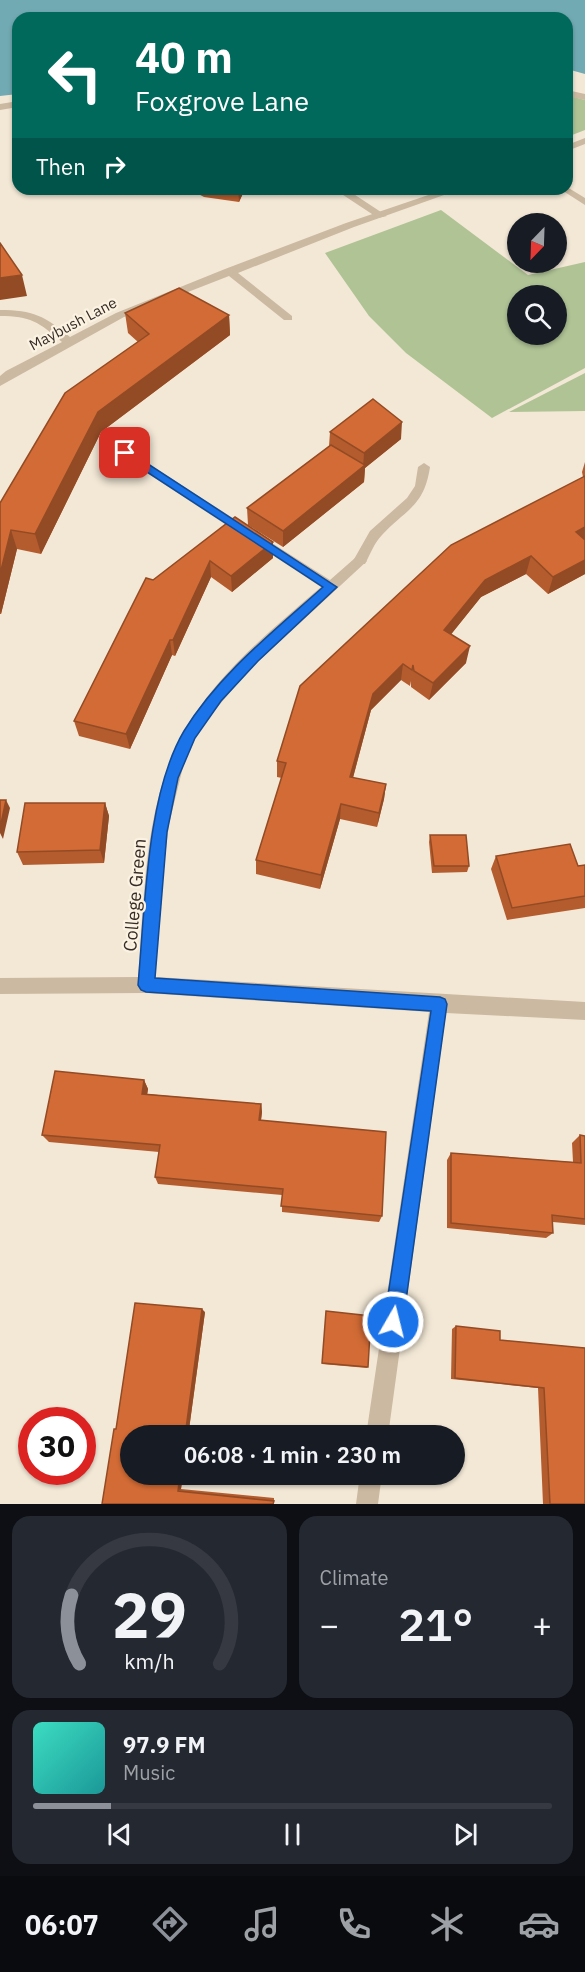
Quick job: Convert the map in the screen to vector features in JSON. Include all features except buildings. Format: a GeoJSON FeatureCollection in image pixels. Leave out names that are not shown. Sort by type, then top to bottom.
{"type":"FeatureCollection","features":[{"type":"Feature","properties":{"kind":"street"},"geometry":{"type":"LineString","coordinates":[[349,195],[382,216]]}},
{"type":"Feature","properties":{"kind":"street","name":"Maybush Lane"},"geometry":{"type":"LineString","coordinates":[[0,382],[10,374],[120,315],[229,271],[440,195]]}},
{"type":"Feature","properties":{"kind":"street"},"geometry":{"type":"LineString","coordinates":[[229,271],[288,318]]}},
{"type":"Feature","properties":{"kind":"street"},"geometry":{"type":"LineString","coordinates":[[0,313],[20,313],[41,317],[70,343]]}},
{"type":"Feature","properties":{"kind":"street"},"geometry":{"type":"LineString","coordinates":[[125,453],[331,587]]}},
{"type":"Feature","properties":{"kind":"street","name":"College Green"},"geometry":{"type":"LineString","coordinates":[[146,985],[160,832],[171,778],[189,735],[216,697],[246,665],[360,561],[375,534],[411,501],[421,487],[424,466]]}},
{"type":"Feature","properties":{"kind":"street"},"geometry":{"type":"LineString","coordinates":[[0,986],[146,985],[585,1011]]}},
{"type":"Feature","properties":{"kind":"street"},"geometry":{"type":"LineString","coordinates":[[379,1425],[440,1004]]}},
{"type":"Feature","properties":{"kind":"street"},"geometry":{"type":"LineString","coordinates":[[367,1504],[370,1485]]}},
{"type":"Feature","properties":{"kind":"green space"},"geometry":{"type":"Polygon","coordinates":[[[573,97],[585,100],[585,130],[573,135],[573,97]]]}},
{"type":"Feature","properties":{"kind":"green space"},"geometry":{"type":"Polygon","coordinates":[[[441,210],[507,259],[507,273],[528,275],[567,273],[567,266],[585,262],[585,368],[492,418],[406,353],[369,316],[325,253],[441,210]]]}},
{"type":"Feature","properties":{"kind":"green space"},"geometry":{"type":"Polygon","coordinates":[[[585,373],[585,411],[509,412],[585,373]]]}},
{"type":"Feature","properties":{"kind":"water"},"geometry":{"type":"Polygon","coordinates":[[[0,0],[585,0],[585,74],[573,71],[573,12],[12,12],[12,95],[0,96],[0,0]]]}},
{"type":"Feature","properties":{"kind":"route"},"geometry":{"type":"LineString","coordinates":[[125,453],[331,587],[254,657],[216,697],[189,735],[171,778],[160,832],[146,985],[440,1004],[393,1322]]}}]}
